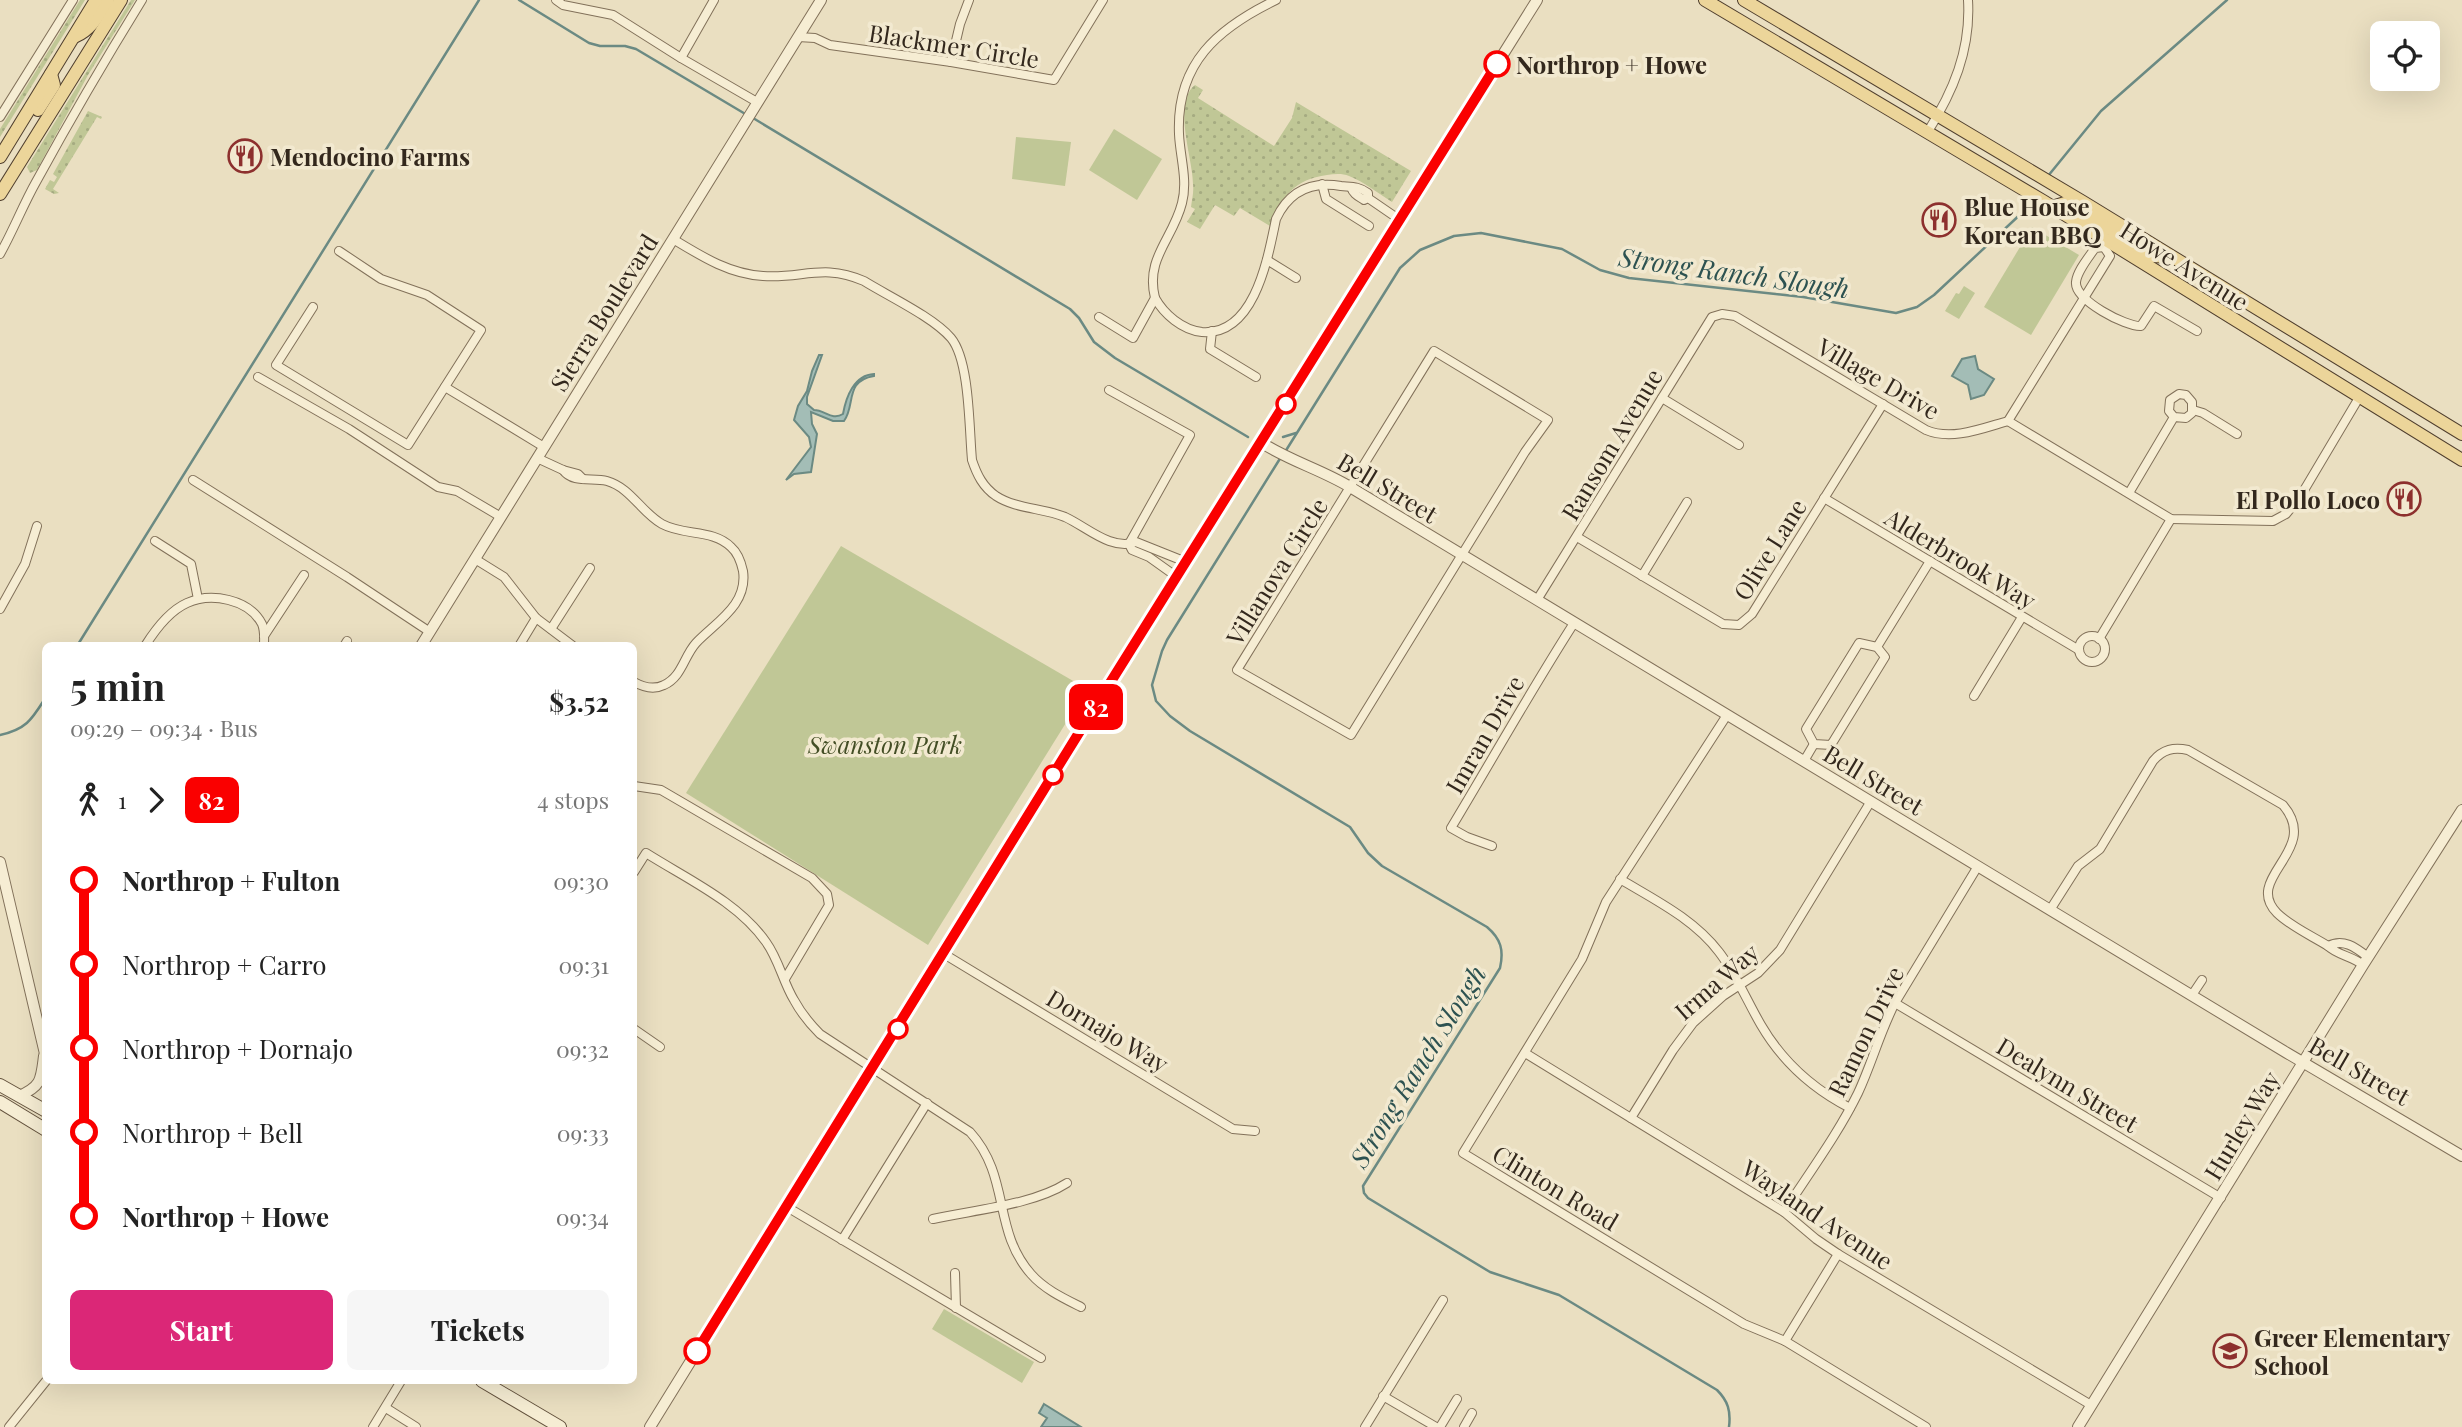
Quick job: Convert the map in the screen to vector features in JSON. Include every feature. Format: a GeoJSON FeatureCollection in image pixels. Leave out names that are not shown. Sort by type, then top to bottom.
{"type":"FeatureCollection","features":[{"type":"Feature","properties":{"kind":"main road"},"geometry":{"type":"LineString","coordinates":[[0,157],[96,0]]}},
{"type":"Feature","properties":{"kind":"main road"},"geometry":{"type":"LineString","coordinates":[[73,38],[96,20],[108,0]]}},
{"type":"Feature","properties":{"kind":"main road"},"geometry":{"type":"LineString","coordinates":[[0,194],[121,0]]}},
{"type":"Feature","properties":{"kind":"main road","name":"Howe Avenue"},"geometry":{"type":"LineString","coordinates":[[1705,0],[2026,191],[2106,244],[2462,460]]}},
{"type":"Feature","properties":{"kind":"main road","name":"Howe Avenue"},"geometry":{"type":"LineString","coordinates":[[1744,0],[2037,174],[2462,434]]}},
{"type":"Feature","properties":{"kind":"main road"},"geometry":{"type":"LineString","coordinates":[[14,172],[10,166],[11,155],[52,89],[54,78],[51,74]]}},
{"type":"Feature","properties":{"kind":"main road"},"geometry":{"type":"LineString","coordinates":[[2047,204],[2065,203],[2106,228],[2123,227]]}},
{"type":"Feature","properties":{"kind":"main road"},"geometry":{"type":"LineString","coordinates":[[2106,244],[2116,236],[2152,256],[2171,257]]}},
{"type":"Feature","properties":{"kind":"main road"},"geometry":{"type":"LineString","coordinates":[[2360,396],[2384,396],[2420,416],[2430,414]]}},
{"type":"Feature","properties":{"kind":"main road"},"geometry":{"type":"LineString","coordinates":[[0,1084],[42,1109]]}},
{"type":"Feature","properties":{"kind":"main road"},"geometry":{"type":"LineString","coordinates":[[0,1102],[42,1127]]}},
{"type":"Feature","properties":{"kind":"main road"},"geometry":{"type":"LineString","coordinates":[[487,1384],[560,1427]]}},
{"type":"Feature","properties":{"kind":"street"},"geometry":{"type":"LineString","coordinates":[[0,117],[3,106],[73,0]]}},
{"type":"Feature","properties":{"kind":"street"},"geometry":{"type":"LineString","coordinates":[[0,254],[92,80],[142,0]]}},
{"type":"Feature","properties":{"kind":"street"},"geometry":{"type":"LineString","coordinates":[[556,0],[563,5],[613,15],[681,58],[752,111]]}},
{"type":"Feature","properties":{"kind":"street"},"geometry":{"type":"LineString","coordinates":[[681,58],[714,0]]}},
{"type":"Feature","properties":{"kind":"street","name":"Sierra Boulevard"},"geometry":{"type":"LineString","coordinates":[[424,642],[821,0]]}},
{"type":"Feature","properties":{"kind":"street"},"geometry":{"type":"LineString","coordinates":[[951,62],[960,23],[969,0]]}},
{"type":"Feature","properties":{"kind":"street","name":"Blackmer Circle"},"geometry":{"type":"LineString","coordinates":[[798,37],[815,38],[830,45],[1054,80],[1103,0]]}},
{"type":"Feature","properties":{"kind":"street"},"geometry":{"type":"LineString","coordinates":[[1276,0],[1245,15],[1228,27],[1206,50],[1188,81],[1179,119],[1184,194],[1177,218],[1154,265],[1151,284],[1155,298],[1164,311],[1179,324],[1196,331],[1212,331],[1227,326],[1242,313],[1259,285],[1276,219],[1287,201],[1301,190],[1322,184],[1357,186],[1364,190],[1368,198],[1400,220]]}},
{"type":"Feature","properties":{"kind":"street"},"geometry":{"type":"LineString","coordinates":[[650,1427],[1537,0]]}},
{"type":"Feature","properties":{"kind":"street"},"geometry":{"type":"LineString","coordinates":[[1927,133],[1952,89],[1962,60],[1968,30],[1968,0]]}},
{"type":"Feature","properties":{"kind":"street"},"geometry":{"type":"LineString","coordinates":[[1322,184],[1326,199],[1369,226]]}},
{"type":"Feature","properties":{"kind":"street"},"geometry":{"type":"LineString","coordinates":[[673,239],[708,260],[745,274],[777,276],[823,271],[851,275],[938,326],[949,335],[960,352],[972,460],[976,472],[989,490],[1013,503],[1066,518],[1114,543],[1136,542],[1177,578]]}},
{"type":"Feature","properties":{"kind":"street"},"geometry":{"type":"LineString","coordinates":[[2197,331],[2154,306],[2141,326],[2131,327],[2083,299],[2076,288],[2077,276],[2095,248],[2106,244],[2110,256],[2083,299],[2008,421],[2171,519],[2273,521],[2286,514],[2300,497],[2360,396]]}},
{"type":"Feature","properties":{"kind":"street"},"geometry":{"type":"LineString","coordinates":[[313,307],[276,365],[408,445],[481,330],[428,295],[381,279],[339,251]]}},
{"type":"Feature","properties":{"kind":"street"},"geometry":{"type":"LineString","coordinates":[[1267,260],[1296,278]]}},
{"type":"Feature","properties":{"kind":"street"},"geometry":{"type":"LineString","coordinates":[[1099,317],[1133,338],[1155,298]]}},
{"type":"Feature","properties":{"kind":"street","name":"Village Drive"},"geometry":{"type":"LineString","coordinates":[[1722,314],[1741,319],[1926,430],[1941,435],[1955,434],[2008,421]]}},
{"type":"Feature","properties":{"kind":"street","name":"Ransom Avenue"},"geometry":{"type":"LineString","coordinates":[[1537,600],[1708,321],[1722,314]]}},
{"type":"Feature","properties":{"kind":"street"},"geometry":{"type":"LineString","coordinates":[[1212,331],[1210,349],[1256,377]]}},
{"type":"Feature","properties":{"kind":"street"},"geometry":{"type":"LineString","coordinates":[[1350,488],[1434,351],[1548,420],[1461,555]]}},
{"type":"Feature","properties":{"kind":"street"},"geometry":{"type":"LineString","coordinates":[[258,377],[349,429],[438,487],[457,491],[501,517]]}},
{"type":"Feature","properties":{"kind":"street"},"geometry":{"type":"LineString","coordinates":[[445,387],[544,447]]}},
{"type":"Feature","properties":{"kind":"street"},"geometry":{"type":"LineString","coordinates":[[1109,390],[1190,435],[1129,544]]}},
{"type":"Feature","properties":{"kind":"street"},"geometry":{"type":"LineString","coordinates":[[2182,394],[2188,397],[2193,410],[2186,418],[2174,417],[2168,407],[2170,400],[2182,394]]}},
{"type":"Feature","properties":{"kind":"street"},"geometry":{"type":"LineString","coordinates":[[1662,398],[1739,445]]}},
{"type":"Feature","properties":{"kind":"street","name":"Olive Lane"},"geometry":{"type":"LineString","coordinates":[[1577,537],[1723,624],[1739,625],[1752,614],[1883,404]]}},
{"type":"Feature","properties":{"kind":"street"},"geometry":{"type":"LineString","coordinates":[[2193,410],[2203,412],[2237,434]]}},
{"type":"Feature","properties":{"kind":"street"},"geometry":{"type":"LineString","coordinates":[[2129,493],[2174,417]]}},
{"type":"Feature","properties":{"kind":"street","name":"Bell Street"},"geometry":{"type":"LineString","coordinates":[[1262,443],[1291,460],[1325,473],[2462,1156]]}},
{"type":"Feature","properties":{"kind":"street"},"geometry":{"type":"LineString","coordinates":[[537,458],[563,470],[567,477],[618,485],[663,525],[677,531],[722,540],[735,551],[740,562],[743,582],[737,602],[695,645],[675,678],[657,687],[637,682]]}},
{"type":"Feature","properties":{"kind":"street"},"geometry":{"type":"LineString","coordinates":[[193,480],[430,632]]}},
{"type":"Feature","properties":{"kind":"street","name":"Villanova Circle"},"geometry":{"type":"LineString","coordinates":[[1350,488],[1237,670],[1350,735],[1461,555]]}},
{"type":"Feature","properties":{"kind":"street","name":"Alderbrook Way"},"geometry":{"type":"LineString","coordinates":[[1824,498],[2079,650],[2086,661],[2098,660],[2104,650],[2099,639],[2171,519]]}},
{"type":"Feature","properties":{"kind":"street"},"geometry":{"type":"LineString","coordinates":[[1642,576],[1687,502]]}},
{"type":"Feature","properties":{"kind":"street"},"geometry":{"type":"LineString","coordinates":[[0,609],[25,564],[37,526]]}},
{"type":"Feature","properties":{"kind":"street"},"geometry":{"type":"LineString","coordinates":[[155,541],[191,564],[198,599]]}},
{"type":"Feature","properties":{"kind":"street"},"geometry":{"type":"LineString","coordinates":[[1151,553],[1186,562]]}},
{"type":"Feature","properties":{"kind":"street"},"geometry":{"type":"LineString","coordinates":[[475,559],[513,585],[537,618],[568,642]]}},
{"type":"Feature","properties":{"kind":"street"},"geometry":{"type":"LineString","coordinates":[[1877,647],[1930,561]]}},
{"type":"Feature","properties":{"kind":"street"},"geometry":{"type":"LineString","coordinates":[[551,629],[590,568]]}},
{"type":"Feature","properties":{"kind":"street"},"geometry":{"type":"LineString","coordinates":[[264,641],[304,575]]}},
{"type":"Feature","properties":{"kind":"street"},"geometry":{"type":"LineString","coordinates":[[148,642],[174,611],[198,599],[223,598],[244,607],[259,620],[264,641]]}},
{"type":"Feature","properties":{"kind":"street"},"geometry":{"type":"LineString","coordinates":[[1974,696],[2022,617]]}},
{"type":"Feature","properties":{"kind":"street"},"geometry":{"type":"LineString","coordinates":[[522,642],[537,618]]}},
{"type":"Feature","properties":{"kind":"street","name":"Imran Drive"},"geometry":{"type":"LineString","coordinates":[[1492,846],[1451,828],[1508,734],[1518,712],[1574,623]]}},
{"type":"Feature","properties":{"kind":"street"},"geometry":{"type":"LineString","coordinates":[[2079,650],[2081,642],[2087,637],[2099,639]]}},
{"type":"Feature","properties":{"kind":"street"},"geometry":{"type":"LineString","coordinates":[[1859,643],[1877,647],[1885,657],[1831,745],[1814,744],[1806,729],[1859,643]]}},
{"type":"Feature","properties":{"kind":"street","name":"Clinton Road"},"geometry":{"type":"LineString","coordinates":[[1727,715],[1606,902],[1582,959],[1463,1153],[1744,1324],[1785,1341],[1926,1427]]}},
{"type":"Feature","properties":{"kind":"street"},"geometry":{"type":"LineString","coordinates":[[1804,761],[1814,744]]}},
{"type":"Feature","properties":{"kind":"street"},"geometry":{"type":"LineString","coordinates":[[2050,910],[2078,866],[2099,849],[2153,761],[2163,752],[2179,748],[2188,750],[2283,805],[2290,813],[2295,838],[2269,882],[2268,896],[2277,914],[2328,946],[2343,943],[2354,947],[2366,961]]}},
{"type":"Feature","properties":{"kind":"street"},"geometry":{"type":"LineString","coordinates":[[637,786],[661,790],[811,877],[827,894],[829,905],[785,979]]}},
{"type":"Feature","properties":{"kind":"street","name":"Irma Way"},"geometry":{"type":"LineString","coordinates":[[1631,1118],[1693,1023],[1715,1002],[1758,973],[1780,950],[1871,802]]}},
{"type":"Feature","properties":{"kind":"street","name":"Hurley Way"},"geometry":{"type":"LineString","coordinates":[[2078,1427],[2462,810]]}},
{"type":"Feature","properties":{"kind":"street"},"geometry":{"type":"LineString","coordinates":[[637,867],[646,853],[735,909],[768,944],[793,1000],[808,1022],[834,1045],[965,1127],[980,1143],[994,1169],[1011,1242],[1031,1274],[1054,1293],[1081,1307]]}},
{"type":"Feature","properties":{"kind":"street"},"geometry":{"type":"LineString","coordinates":[[0,862],[42,1044]]}},
{"type":"Feature","properties":{"kind":"street","name":"Ramon Drive"},"geometry":{"type":"LineString","coordinates":[[1784,1212],[1850,1108],[1895,1003],[1978,866]]}},
{"type":"Feature","properties":{"kind":"street"},"geometry":{"type":"LineString","coordinates":[[1620,879],[1697,929],[1719,952],[1762,1027],[1790,1063],[1824,1093],[1850,1108]]}},
{"type":"Feature","properties":{"kind":"street","name":"Dornajo Way"},"geometry":{"type":"LineString","coordinates":[[944,954],[1233,1129],[1255,1131]]}},
{"type":"Feature","properties":{"kind":"street"},"geometry":{"type":"LineString","coordinates":[[2192,995],[2202,980]]}},
{"type":"Feature","properties":{"kind":"street","name":"Dealynn Street"},"geometry":{"type":"LineString","coordinates":[[1895,1003],[2221,1198]]}},
{"type":"Feature","properties":{"kind":"street"},"geometry":{"type":"LineString","coordinates":[[637,1031],[660,1047]]}},
{"type":"Feature","properties":{"kind":"street","name":"Wayland Avenue"},"geometry":{"type":"LineString","coordinates":[[1525,1053],[1784,1212],[1816,1240],[1838,1254],[2091,1405]]}},
{"type":"Feature","properties":{"kind":"street"},"geometry":{"type":"LineString","coordinates":[[19,1096],[33,1090],[42,1068]]}},
{"type":"Feature","properties":{"kind":"street"},"geometry":{"type":"LineString","coordinates":[[842,1240],[927,1103]]}},
{"type":"Feature","properties":{"kind":"street"},"geometry":{"type":"LineString","coordinates":[[933,1219],[1042,1196],[1067,1183]]}},
{"type":"Feature","properties":{"kind":"street"},"geometry":{"type":"LineString","coordinates":[[787,1207],[1041,1358]]}},
{"type":"Feature","properties":{"kind":"street"},"geometry":{"type":"LineString","coordinates":[[1785,1341],[1838,1254]]}},
{"type":"Feature","properties":{"kind":"street"},"geometry":{"type":"LineString","coordinates":[[955,1273],[956,1308]]}},
{"type":"Feature","properties":{"kind":"street"},"geometry":{"type":"LineString","coordinates":[[1365,1427],[1443,1300]]}},
{"type":"Feature","properties":{"kind":"street"},"geometry":{"type":"LineString","coordinates":[[9,1427],[44,1384]]}},
{"type":"Feature","properties":{"kind":"street"},"geometry":{"type":"LineString","coordinates":[[373,1427],[399,1384]]}},
{"type":"Feature","properties":{"kind":"street"},"geometry":{"type":"LineString","coordinates":[[1383,1396],[1438,1427],[1457,1399]]}},
{"type":"Feature","properties":{"kind":"street"},"geometry":{"type":"LineString","coordinates":[[386,1408],[416,1427]]}},
{"type":"Feature","properties":{"kind":"street"},"geometry":{"type":"LineString","coordinates":[[1464,1427],[1472,1413]]}},
{"type":"Feature","properties":{"kind":"green space"},"geometry":{"type":"Polygon","coordinates":[[[80,0],[85,0],[0,137],[0,129],[80,0]]]}},
{"type":"Feature","properties":{"kind":"green space"},"geometry":{"type":"Polygon","coordinates":[[[131,0],[135,0],[88,75],[37,170],[30,173],[27,167],[131,0]]]}},
{"type":"Feature","properties":{"kind":"green space"},"geometry":{"type":"Polygon","coordinates":[[[1195,85],[1203,90],[1198,98],[1274,146],[1292,118],[1296,102],[1411,171],[1392,202],[1349,176],[1327,175],[1306,181],[1291,191],[1279,206],[1270,226],[1240,208],[1234,216],[1215,205],[1200,229],[1187,222],[1195,209],[1191,207],[1192,173],[1184,118],[1188,93],[1195,85]]]}},
{"type":"Feature","properties":{"kind":"green space"},"geometry":{"type":"Polygon","coordinates":[[[88,111],[102,117],[97,117],[53,189],[59,193],[54,194],[45,189],[50,180],[54,182],[57,177],[53,174],[88,111]]]}},
{"type":"Feature","properties":{"kind":"green space"},"geometry":{"type":"Polygon","coordinates":[[[1114,129],[1162,159],[1137,200],[1089,170],[1114,129]]]}},
{"type":"Feature","properties":{"kind":"green space"},"geometry":{"type":"Polygon","coordinates":[[[1016,137],[1071,142],[1065,186],[1012,179],[1016,137]]]}},
{"type":"Feature","properties":{"kind":"green space"},"geometry":{"type":"Polygon","coordinates":[[[2032,227],[2079,255],[2031,335],[1984,307],[2032,227]]]}},
{"type":"Feature","properties":{"kind":"green space"},"geometry":{"type":"Polygon","coordinates":[[[1964,286],[1975,293],[1959,319],[1945,311],[1956,293],[1959,294],[1964,286]]]}},
{"type":"Feature","properties":{"kind":"green space","name":"Swanston Park"},"geometry":{"type":"Polygon","coordinates":[[[841,546],[1087,689],[928,945],[686,793],[841,546]]]}},
{"type":"Feature","properties":{"kind":"green space"},"geometry":{"type":"Polygon","coordinates":[[[944,1309],[1034,1362],[1022,1383],[932,1329],[944,1309]]]}},
{"type":"Feature","properties":{"kind":"water"},"geometry":{"type":"Polygon","coordinates":[[[819,355],[822,355],[807,397],[807,404],[814,410],[832,416],[843,414],[846,401],[856,383],[867,375],[874,376],[858,383],[854,388],[844,421],[833,421],[811,412],[812,424],[817,434],[811,472],[794,474],[786,480],[811,447],[809,437],[794,420],[819,355]]]}},
{"type":"Feature","properties":{"kind":"water"},"geometry":{"type":"Polygon","coordinates":[[[1975,356],[1978,369],[1994,379],[1984,395],[1971,399],[1968,385],[1952,376],[1962,359],[1975,356]]]}},
{"type":"Feature","properties":{"kind":"water"},"geometry":{"type":"Polygon","coordinates":[[[1044,1404],[1081,1427],[1041,1427],[1047,1418],[1039,1413],[1044,1404]]]}},
{"type":"Feature","properties":{"kind":"waterway"},"geometry":{"type":"LineString","coordinates":[[79,642],[479,0]]}},
{"type":"Feature","properties":{"kind":"waterway"},"geometry":{"type":"LineString","coordinates":[[519,0],[589,43],[636,49],[747,115]]}},
{"type":"Feature","properties":{"kind":"waterway","name":"Strong Ranch Slough"},"geometry":{"type":"LineString","coordinates":[[2048,176],[2101,111],[2227,0]]}},
{"type":"Feature","properties":{"kind":"waterway"},"geometry":{"type":"LineString","coordinates":[[753,118],[1070,309],[1094,342],[1115,358],[1248,437]]}},
{"type":"Feature","properties":{"kind":"waterway","name":"Strong Ranch Slough"},"geometry":{"type":"LineString","coordinates":[[1285,452],[1400,268],[1420,250],[1454,236],[1481,233],[1562,249],[1600,270],[1629,278],[1803,297],[1896,313],[1917,307],[1934,295],[2025,210],[2033,199]]}},
{"type":"Feature","properties":{"kind":"waterway"},"geometry":{"type":"LineString","coordinates":[[1283,437],[1296,433]]}},
{"type":"Feature","properties":{"kind":"waterway","name":"Strong Ranch Slough"},"geometry":{"type":"LineString","coordinates":[[1281,457],[1167,640],[1152,685],[1156,701],[1190,731],[1350,827],[1368,853],[1382,866],[1487,927],[1496,936],[1502,956],[1500,968],[1363,1186],[1364,1193],[1368,1198],[1490,1272],[1559,1295],[1717,1390],[1728,1407],[1729,1427]]}},
{"type":"Feature","properties":{"kind":"waterway"},"geometry":{"type":"LineString","coordinates":[[0,735],[23,726],[42,703]]}},
{"type":"Feature","properties":{"kind":"bus line","name":"82"},"geometry":{"type":"LineString","coordinates":[[697,1351],[1497,64]]}},
{"type":"Feature","properties":{"kind":"place","name":"Northrop + Howe"},"geometry":{"type":"Point","coordinates":[1497,64]}},
{"type":"Feature","properties":{"kind":"place","name":"Mendocino Farms"},"geometry":{"type":"Point","coordinates":[245,156]}},
{"type":"Feature","properties":{"kind":"place","name":"Blue House Korean BBQ"},"geometry":{"type":"Point","coordinates":[1939,220]}},
{"type":"Feature","properties":{"kind":"place","name":"El Pollo Loco"},"geometry":{"type":"Point","coordinates":[2404,499]}},
{"type":"Feature","properties":{"kind":"place","name":"Greer Elementary School"},"geometry":{"type":"Point","coordinates":[2230,1351]}}]}
